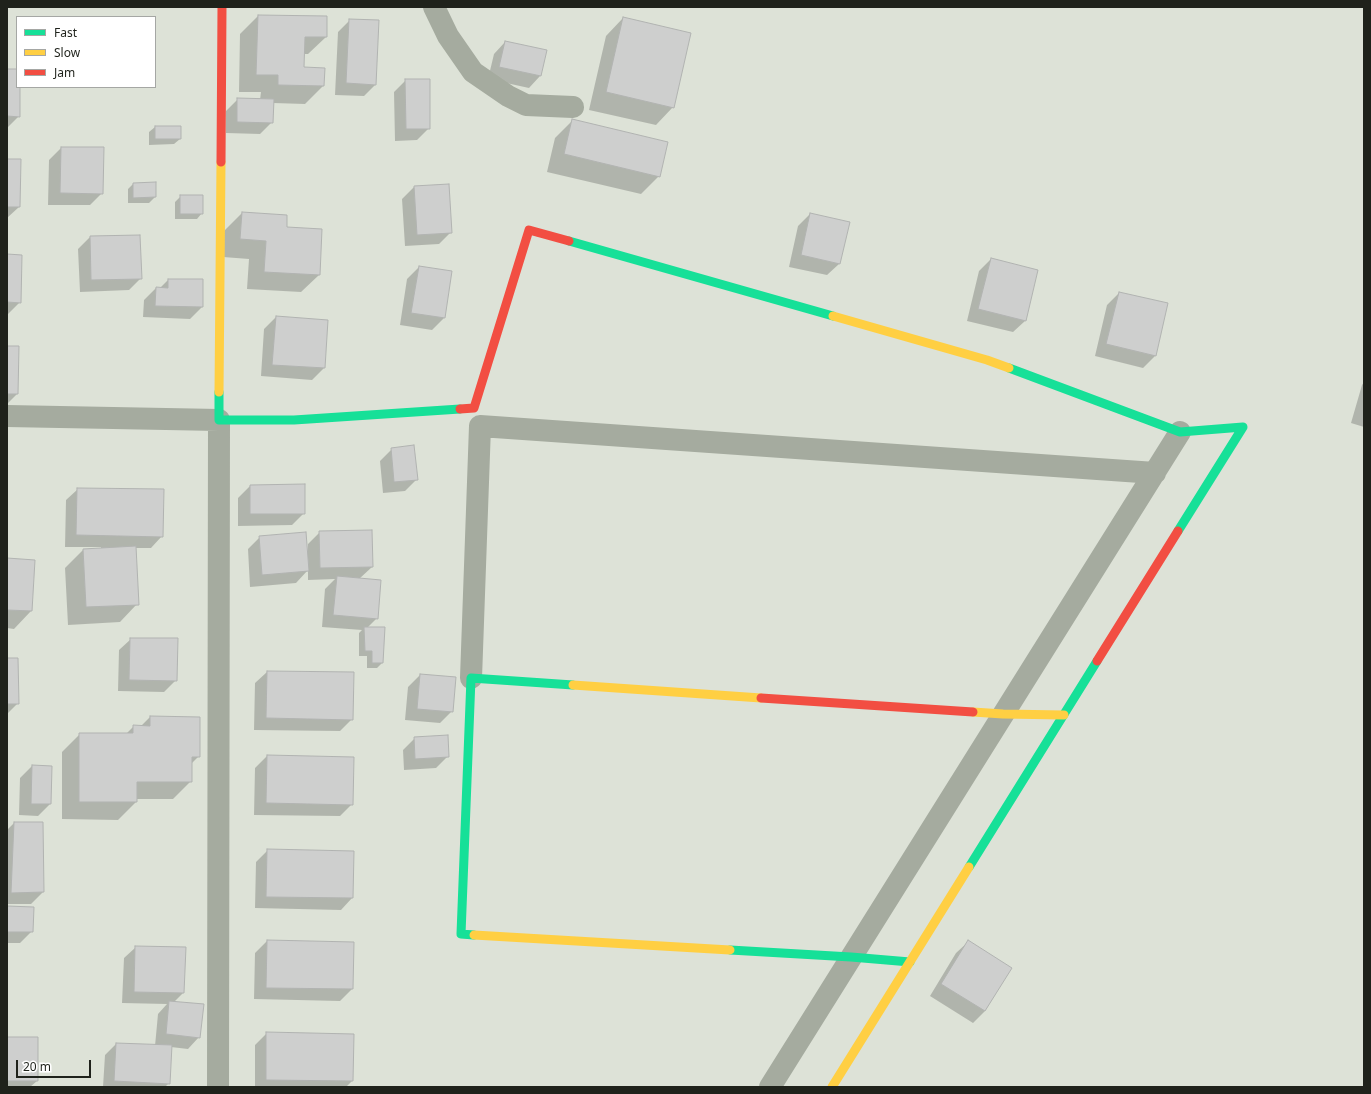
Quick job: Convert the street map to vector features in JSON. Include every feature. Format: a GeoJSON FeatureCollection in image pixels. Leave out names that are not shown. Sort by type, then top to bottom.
{"type":"FeatureCollection","features":[{"type":"Feature","properties":{"kind":"street"},"geometry":{"type":"LineString","coordinates":[[218,1087],[219,420],[222,7]]}},
{"type":"Feature","properties":{"kind":"street"},"geometry":{"type":"LineString","coordinates":[[434,7],[448,36],[473,72],[508,96],[526,106],[573,107]]}},
{"type":"Feature","properties":{"kind":"street"},"geometry":{"type":"LineString","coordinates":[[832,1087],[910,962],[1064,715],[1243,427],[1180,432],[988,360],[529,230],[477,417],[471,678],[460,934],[851,957],[910,962]]}},
{"type":"Feature","properties":{"kind":"street"},"geometry":{"type":"LineString","coordinates":[[7,416],[219,420],[477,417],[1155,473]]}},
{"type":"Feature","properties":{"kind":"street"},"geometry":{"type":"LineString","coordinates":[[770,1087],[1180,432]]}},
{"type":"Feature","properties":{"kind":"street"},"geometry":{"type":"LineString","coordinates":[[471,678],[1003,714],[1064,715]]}},
{"type":"Feature","properties":{"kind":"building"},"geometry":{"type":"Polygon","coordinates":[[[258,15],[327,16],[327,37],[305,37],[304,67],[325,68],[324,86],[278,85],[278,75],[256,75],[258,15]]]}},
{"type":"Feature","properties":{"kind":"building"},"geometry":{"type":"Polygon","coordinates":[[[623,17],[691,33],[674,108],[606,92],[623,17]]]}},
{"type":"Feature","properties":{"kind":"building"},"geometry":{"type":"Polygon","coordinates":[[[349,19],[379,20],[376,85],[346,83],[349,19]]]}},
{"type":"Feature","properties":{"kind":"building"},"geometry":{"type":"Polygon","coordinates":[[[505,41],[547,50],[541,76],[499,67],[505,41]]]}},
{"type":"Feature","properties":{"kind":"building"},"geometry":{"type":"Polygon","coordinates":[[[7,69],[16,69],[16,88],[20,88],[20,117],[7,116],[7,69]]]}},
{"type":"Feature","properties":{"kind":"building"},"geometry":{"type":"Polygon","coordinates":[[[405,79],[430,79],[430,129],[406,129],[405,79]]]}},
{"type":"Feature","properties":{"kind":"building"},"geometry":{"type":"Polygon","coordinates":[[[237,98],[274,99],[273,123],[237,122],[237,98]]]}},
{"type":"Feature","properties":{"kind":"building"},"geometry":{"type":"Polygon","coordinates":[[[572,119],[668,142],[660,177],[564,154],[572,119]]]}},
{"type":"Feature","properties":{"kind":"building"},"geometry":{"type":"Polygon","coordinates":[[[155,126],[181,126],[181,139],[155,139],[155,126]]]}},
{"type":"Feature","properties":{"kind":"building"},"geometry":{"type":"Polygon","coordinates":[[[61,147],[104,147],[103,194],[60,193],[61,147]]]}},
{"type":"Feature","properties":{"kind":"building"},"geometry":{"type":"Polygon","coordinates":[[[7,159],[21,159],[20,207],[7,207],[7,159]]]}},
{"type":"Feature","properties":{"kind":"building"},"geometry":{"type":"Polygon","coordinates":[[[156,182],[156,197],[133,198],[133,183],[156,182]]]}},
{"type":"Feature","properties":{"kind":"building"},"geometry":{"type":"Polygon","coordinates":[[[449,184],[452,233],[417,235],[414,186],[449,184]]]}},
{"type":"Feature","properties":{"kind":"building"},"geometry":{"type":"Polygon","coordinates":[[[180,195],[203,195],[203,214],[180,214],[180,195]]]}},
{"type":"Feature","properties":{"kind":"building"},"geometry":{"type":"Polygon","coordinates":[[[242,212],[287,215],[287,227],[322,229],[320,275],[264,272],[266,241],[240,239],[242,212]]]}},
{"type":"Feature","properties":{"kind":"building"},"geometry":{"type":"Polygon","coordinates":[[[810,213],[850,222],[840,264],[801,255],[810,213]]]}},
{"type":"Feature","properties":{"kind":"building"},"geometry":{"type":"Polygon","coordinates":[[[140,235],[142,279],[91,280],[90,236],[140,235]]]}},
{"type":"Feature","properties":{"kind":"building"},"geometry":{"type":"Polygon","coordinates":[[[7,254],[22,255],[21,303],[7,302],[7,254]]]}},
{"type":"Feature","properties":{"kind":"building"},"geometry":{"type":"Polygon","coordinates":[[[991,258],[1038,270],[1026,321],[978,309],[991,258]]]}},
{"type":"Feature","properties":{"kind":"building"},"geometry":{"type":"Polygon","coordinates":[[[419,266],[452,271],[445,318],[411,313],[419,266]]]}},
{"type":"Feature","properties":{"kind":"building"},"geometry":{"type":"Polygon","coordinates":[[[168,279],[203,279],[203,307],[155,306],[156,287],[168,288],[168,279]]]}},
{"type":"Feature","properties":{"kind":"building"},"geometry":{"type":"Polygon","coordinates":[[[1119,292],[1168,303],[1156,356],[1106,344],[1119,292]]]}},
{"type":"Feature","properties":{"kind":"building"},"geometry":{"type":"Polygon","coordinates":[[[276,316],[328,320],[325,368],[272,365],[276,316]]]}},
{"type":"Feature","properties":{"kind":"building"},"geometry":{"type":"Polygon","coordinates":[[[7,346],[19,346],[18,394],[7,394],[7,346]]]}},
{"type":"Feature","properties":{"kind":"building"},"geometry":{"type":"Polygon","coordinates":[[[414,445],[418,480],[394,482],[391,448],[414,445]]]}},
{"type":"Feature","properties":{"kind":"building"},"geometry":{"type":"Polygon","coordinates":[[[305,484],[305,514],[250,514],[250,485],[305,484]]]}},
{"type":"Feature","properties":{"kind":"building"},"geometry":{"type":"Polygon","coordinates":[[[77,488],[164,489],[163,537],[76,535],[77,488]]]}},
{"type":"Feature","properties":{"kind":"building"},"geometry":{"type":"Polygon","coordinates":[[[372,530],[373,567],[320,568],[319,531],[372,530]]]}},
{"type":"Feature","properties":{"kind":"building"},"geometry":{"type":"Polygon","coordinates":[[[306,532],[309,571],[262,575],[259,536],[306,532]]]}},
{"type":"Feature","properties":{"kind":"building"},"geometry":{"type":"Polygon","coordinates":[[[136,546],[139,605],[86,607],[83,549],[136,546]]]}},
{"type":"Feature","properties":{"kind":"building"},"geometry":{"type":"Polygon","coordinates":[[[7,558],[35,560],[32,611],[7,610],[7,558]]]}},
{"type":"Feature","properties":{"kind":"building"},"geometry":{"type":"Polygon","coordinates":[[[337,576],[381,580],[378,619],[333,615],[337,576]]]}},
{"type":"Feature","properties":{"kind":"building"},"geometry":{"type":"Polygon","coordinates":[[[364,627],[385,627],[383,663],[372,663],[372,651],[365,651],[364,627]]]}},
{"type":"Feature","properties":{"kind":"building"},"geometry":{"type":"Polygon","coordinates":[[[130,638],[178,638],[177,681],[129,680],[130,638]]]}},
{"type":"Feature","properties":{"kind":"building"},"geometry":{"type":"Polygon","coordinates":[[[7,658],[18,658],[19,704],[7,704],[7,658]]]}},
{"type":"Feature","properties":{"kind":"building"},"geometry":{"type":"Polygon","coordinates":[[[267,671],[354,672],[353,720],[266,718],[267,671]]]}},
{"type":"Feature","properties":{"kind":"building"},"geometry":{"type":"Polygon","coordinates":[[[420,674],[456,677],[453,712],[417,709],[420,674]]]}},
{"type":"Feature","properties":{"kind":"building"},"geometry":{"type":"Polygon","coordinates":[[[150,716],[200,717],[200,757],[192,757],[192,782],[137,782],[137,802],[79,802],[79,733],[133,733],[133,725],[150,726],[150,716]]]}},
{"type":"Feature","properties":{"kind":"building"},"geometry":{"type":"Polygon","coordinates":[[[448,735],[449,757],[415,759],[414,737],[448,735]]]}},
{"type":"Feature","properties":{"kind":"building"},"geometry":{"type":"Polygon","coordinates":[[[267,755],[354,757],[353,805],[266,803],[267,755]]]}},
{"type":"Feature","properties":{"kind":"building"},"geometry":{"type":"Polygon","coordinates":[[[32,765],[52,766],[51,804],[31,804],[32,765]]]}},
{"type":"Feature","properties":{"kind":"building"},"geometry":{"type":"Polygon","coordinates":[[[14,822],[43,822],[44,892],[11,893],[14,822]]]}},
{"type":"Feature","properties":{"kind":"building"},"geometry":{"type":"Polygon","coordinates":[[[267,849],[354,851],[353,898],[266,897],[267,849]]]}},
{"type":"Feature","properties":{"kind":"building"},"geometry":{"type":"Polygon","coordinates":[[[7,906],[34,907],[33,932],[7,932],[7,906]]]}},
{"type":"Feature","properties":{"kind":"building"},"geometry":{"type":"Polygon","coordinates":[[[267,940],[354,942],[353,989],[266,988],[267,940]]]}},
{"type":"Feature","properties":{"kind":"building"},"geometry":{"type":"Polygon","coordinates":[[[968,940],[1012,968],[985,1011],[941,984],[968,940]]]}},
{"type":"Feature","properties":{"kind":"building"},"geometry":{"type":"Polygon","coordinates":[[[135,946],[186,947],[184,993],[134,992],[135,946]]]}},
{"type":"Feature","properties":{"kind":"building"},"geometry":{"type":"Polygon","coordinates":[[[169,1001],[204,1004],[200,1038],[166,1034],[169,1001]]]}},
{"type":"Feature","properties":{"kind":"building"},"geometry":{"type":"Polygon","coordinates":[[[266,1032],[354,1034],[353,1081],[266,1080],[266,1032]]]}},
{"type":"Feature","properties":{"kind":"building"},"geometry":{"type":"Polygon","coordinates":[[[7,1037],[38,1037],[38,1081],[7,1081],[7,1037]]]}},
{"type":"Feature","properties":{"kind":"building"},"geometry":{"type":"Polygon","coordinates":[[[116,1043],[172,1045],[170,1084],[114,1081],[116,1043]]]}},
{"type":"Feature","properties":{"kind":"traffic: fast"},"geometry":{"type":"LineString","coordinates":[[569,241],[833,316]]}},
{"type":"Feature","properties":{"kind":"traffic: fast"},"geometry":{"type":"LineString","coordinates":[[1009,368],[1180,432],[1243,427],[1178,531]]}},
{"type":"Feature","properties":{"kind":"traffic: fast"},"geometry":{"type":"LineString","coordinates":[[219,392],[219,420],[294,420],[460,409]]}},
{"type":"Feature","properties":{"kind":"traffic: fast"},"geometry":{"type":"LineString","coordinates":[[969,867],[1097,661]]}},
{"type":"Feature","properties":{"kind":"traffic: fast"},"geometry":{"type":"LineString","coordinates":[[474,935],[461,934],[471,678],[573,685]]}},
{"type":"Feature","properties":{"kind":"traffic: fast"},"geometry":{"type":"LineString","coordinates":[[730,950],[910,962]]}},
{"type":"Feature","properties":{"kind":"traffic: slow"},"geometry":{"type":"LineString","coordinates":[[219,392],[221,162]]}},
{"type":"Feature","properties":{"kind":"traffic: slow"},"geometry":{"type":"LineString","coordinates":[[833,316],[987,360],[1009,368]]}},
{"type":"Feature","properties":{"kind":"traffic: slow"},"geometry":{"type":"LineString","coordinates":[[573,685],[761,698]]}},
{"type":"Feature","properties":{"kind":"traffic: slow"},"geometry":{"type":"LineString","coordinates":[[973,712],[1064,715]]}},
{"type":"Feature","properties":{"kind":"traffic: slow"},"geometry":{"type":"LineString","coordinates":[[832,1087],[969,867]]}},
{"type":"Feature","properties":{"kind":"traffic: slow"},"geometry":{"type":"LineString","coordinates":[[474,935],[730,950]]}},
{"type":"Feature","properties":{"kind":"traffic: jam"},"geometry":{"type":"LineString","coordinates":[[221,162],[222,7]]}},
{"type":"Feature","properties":{"kind":"traffic: jam"},"geometry":{"type":"LineString","coordinates":[[460,409],[474,408],[529,230],[569,241]]}},
{"type":"Feature","properties":{"kind":"traffic: jam"},"geometry":{"type":"LineString","coordinates":[[1097,661],[1178,531]]}},
{"type":"Feature","properties":{"kind":"traffic: jam"},"geometry":{"type":"LineString","coordinates":[[761,698],[973,712]]}}]}
